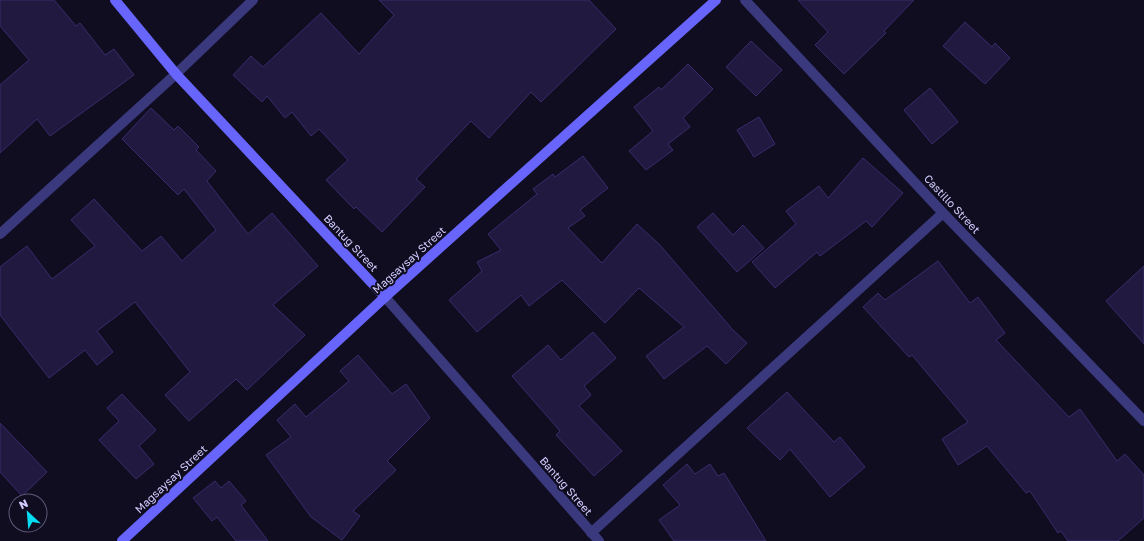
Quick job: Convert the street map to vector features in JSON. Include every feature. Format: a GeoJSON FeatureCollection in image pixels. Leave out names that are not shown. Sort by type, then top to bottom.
{"type":"FeatureCollection","features":[{"type":"Feature","properties":{"kind":"street","name":"Bantug Street"},"geometry":{"type":"LineString","coordinates":[[115,0],[176,74],[385,297],[599,541]]}},
{"type":"Feature","properties":{"kind":"street"},"geometry":{"type":"LineString","coordinates":[[0,234],[176,74],[253,0]]}},
{"type":"Feature","properties":{"kind":"street","name":"Magsaysay Street"},"geometry":{"type":"LineString","coordinates":[[122,541],[385,297],[716,0]]}},
{"type":"Feature","properties":{"kind":"street","name":"Castillo Street"},"geometry":{"type":"LineString","coordinates":[[745,0],[943,213],[1144,422]]}},
{"type":"Feature","properties":{"kind":"street"},"geometry":{"type":"LineString","coordinates":[[591,533],[943,213]]}},
{"type":"Feature","properties":{"kind":"building"},"geometry":{"type":"Polygon","coordinates":[[[0,0],[54,0],[76,26],[80,23],[105,55],[114,49],[134,75],[50,136],[37,119],[0,153],[0,85],[29,60],[0,26],[0,0]]]}},
{"type":"Feature","properties":{"kind":"building"},"geometry":{"type":"Polygon","coordinates":[[[379,0],[589,0],[616,29],[541,102],[531,92],[489,138],[471,121],[416,179],[425,187],[382,232],[356,207],[354,209],[326,180],[348,160],[319,129],[311,136],[292,112],[285,118],[267,96],[262,102],[233,75],[251,56],[263,67],[321,13],[359,54],[394,15],[379,0]]]}},
{"type":"Feature","properties":{"kind":"building"},"geometry":{"type":"Polygon","coordinates":[[[798,0],[914,0],[884,31],[886,33],[844,74],[815,45],[828,32],[798,0]]]}},
{"type":"Feature","properties":{"kind":"building"},"geometry":{"type":"Polygon","coordinates":[[[965,22],[992,47],[995,43],[1010,58],[985,84],[943,46],[965,22]]]}},
{"type":"Feature","properties":{"kind":"building"},"geometry":{"type":"Polygon","coordinates":[[[751,41],[782,70],[756,96],[726,67],[751,41]]]}},
{"type":"Feature","properties":{"kind":"building"},"geometry":{"type":"Polygon","coordinates":[[[688,64],[713,89],[683,118],[690,127],[668,144],[673,150],[646,170],[629,151],[653,131],[634,107],[659,87],[661,90],[688,64]]]}},
{"type":"Feature","properties":{"kind":"building"},"geometry":{"type":"Polygon","coordinates":[[[930,88],[958,122],[932,144],[904,110],[930,88]]]}},
{"type":"Feature","properties":{"kind":"building"},"geometry":{"type":"Polygon","coordinates":[[[151,108],[174,130],[178,126],[199,147],[196,150],[216,171],[207,181],[248,234],[272,213],[318,266],[273,305],[305,335],[247,390],[236,379],[189,421],[165,395],[190,372],[135,302],[97,331],[113,352],[97,365],[85,350],[49,378],[0,315],[0,267],[27,246],[52,279],[95,246],[71,220],[94,199],[142,251],[161,236],[182,261],[216,230],[184,189],[178,195],[122,139],[151,108]]]}},
{"type":"Feature","properties":{"kind":"building"},"geometry":{"type":"Polygon","coordinates":[[[759,117],[775,144],[754,157],[737,130],[759,117]]]}},
{"type":"Feature","properties":{"kind":"building"},"geometry":{"type":"Polygon","coordinates":[[[583,156],[608,188],[580,210],[585,216],[568,228],[602,263],[637,224],[659,244],[733,330],[747,343],[726,364],[707,346],[664,379],[646,356],[684,327],[639,288],[605,323],[562,280],[529,306],[521,295],[477,332],[449,300],[482,271],[477,262],[501,250],[488,234],[537,194],[533,189],[553,174],[555,177],[583,156]]]}},
{"type":"Feature","properties":{"kind":"building"},"geometry":{"type":"Polygon","coordinates":[[[863,158],[903,193],[872,227],[866,221],[820,256],[817,252],[775,288],[752,262],[796,224],[786,211],[819,186],[828,198],[863,158]]]}},
{"type":"Feature","properties":{"kind":"building"},"geometry":{"type":"Polygon","coordinates":[[[713,213],[733,235],[743,225],[764,248],[737,272],[697,227],[713,213]]]}},
{"type":"Feature","properties":{"kind":"building"},"geometry":{"type":"Polygon","coordinates":[[[938,261],[970,303],[978,297],[1005,333],[996,340],[1069,417],[1080,409],[1117,461],[1125,454],[1144,475],[1144,518],[1118,541],[1068,541],[1061,531],[1058,533],[1030,491],[1026,493],[987,446],[958,465],[942,439],[968,422],[912,355],[909,357],[863,307],[878,293],[885,300],[938,261]]]}},
{"type":"Feature","properties":{"kind":"building"},"geometry":{"type":"Polygon","coordinates":[[[1144,266],[1144,344],[1106,301],[1144,266]]]}},
{"type":"Feature","properties":{"kind":"building"},"geometry":{"type":"Polygon","coordinates":[[[593,332],[616,358],[584,386],[591,395],[579,406],[622,451],[594,476],[556,435],[560,431],[512,376],[548,345],[561,360],[593,332]]]}},
{"type":"Feature","properties":{"kind":"building"},"geometry":{"type":"Polygon","coordinates":[[[358,355],[392,394],[406,384],[430,418],[387,461],[396,470],[353,511],[360,516],[342,540],[311,517],[266,455],[291,437],[277,420],[295,404],[306,417],[349,381],[340,371],[358,355]]]}},
{"type":"Feature","properties":{"kind":"building"},"geometry":{"type":"Polygon","coordinates":[[[787,392],[834,442],[840,437],[865,467],[830,497],[790,449],[780,460],[747,428],[787,392]]]}},
{"type":"Feature","properties":{"kind":"building"},"geometry":{"type":"Polygon","coordinates":[[[122,394],[156,430],[139,446],[154,464],[136,479],[99,440],[119,421],[107,408],[122,394]]]}},
{"type":"Feature","properties":{"kind":"building"},"geometry":{"type":"Polygon","coordinates":[[[0,423],[47,472],[25,493],[19,493],[0,472],[0,423]]]}},
{"type":"Feature","properties":{"kind":"building"},"geometry":{"type":"Polygon","coordinates":[[[687,464],[695,474],[710,464],[718,476],[724,473],[766,541],[674,541],[659,520],[680,505],[663,485],[687,464]]]}},
{"type":"Feature","properties":{"kind":"building"},"geometry":{"type":"Polygon","coordinates":[[[215,481],[221,488],[229,481],[246,501],[241,505],[268,541],[236,541],[217,517],[212,521],[193,498],[215,481]]]}}]}
